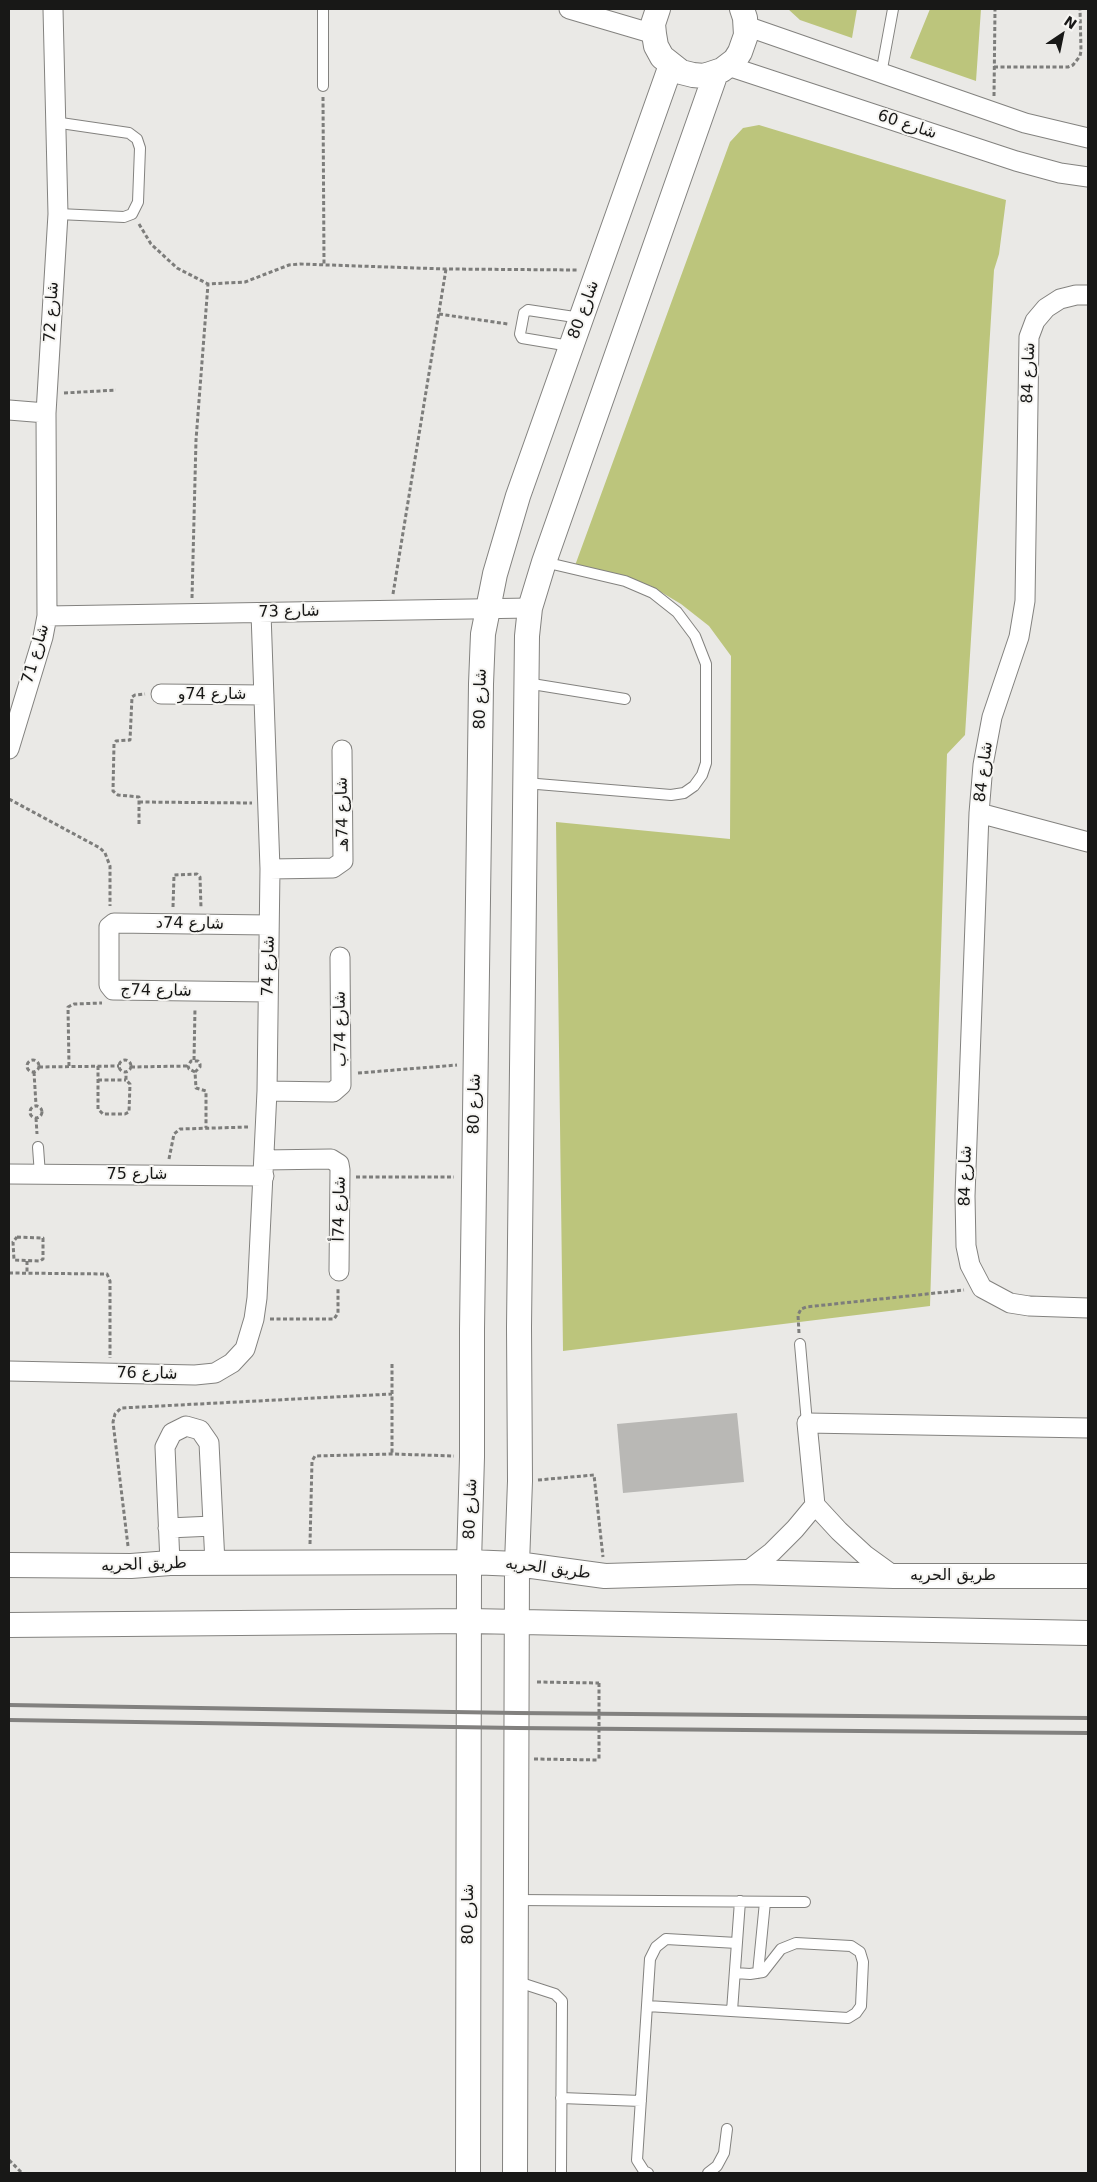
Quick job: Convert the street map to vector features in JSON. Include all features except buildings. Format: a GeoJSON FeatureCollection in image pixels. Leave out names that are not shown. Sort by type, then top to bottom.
{"type":"FeatureCollection","features":[{"type":"Feature","properties":{"kind":"street","name":"شارع 72"},"geometry":{"type":"LineString","coordinates":[[47,616],[47,404],[58,214],[54,122],[53,9]]}},
{"type":"Feature","properties":{"kind":"street"},"geometry":{"type":"LineString","coordinates":[[568,9],[654,34]]}},
{"type":"Feature","properties":{"kind":"street"},"geometry":{"type":"LineString","coordinates":[[658,9],[654,24],[654,34],[662,57],[671,65],[692,75],[722,70]]}},
{"type":"Feature","properties":{"kind":"street"},"geometry":{"type":"LineString","coordinates":[[515,2173],[517,1564],[520,1481],[519,1328],[524,783],[525,683],[530,608],[544,562],[722,70],[740,52],[744,44],[744,17],[881,74],[1025,124],[1088,138]]}},
{"type":"Feature","properties":{"kind":"street","name":"شارع 80"},"geometry":{"type":"LineString","coordinates":[[468,2173],[469,1562],[472,1457],[481,676],[487,609],[495,574],[518,496],[671,65]]}},
{"type":"Feature","properties":{"kind":"street","name":"شارع 60"},"geometry":{"type":"LineString","coordinates":[[722,70],[1016,161],[1060,173],[1088,177]]}},
{"type":"Feature","properties":{"kind":"street","name":"شارع 84"},"geometry":{"type":"LineString","coordinates":[[982,1288],[972,1270],[966,1246],[964,1196],[982,765],[992,717],[1019,637],[1026,601],[1029,337],[1035,321],[1046,308],[1060,299],[1076,295],[1088,295]]}},
{"type":"Feature","properties":{"kind":"street"},"geometry":{"type":"LineString","coordinates":[[9,410],[47,404]]}},
{"type":"Feature","properties":{"kind":"street","name":"شارع 73"},"geometry":{"type":"LineString","coordinates":[[47,616],[530,608]]}},
{"type":"Feature","properties":{"kind":"street","name":"شارع 74"},"geometry":{"type":"LineString","coordinates":[[254,1319],[266,1127],[270,869],[261,613]]}},
{"type":"Feature","properties":{"kind":"street","name":"شارع 71"},"geometry":{"type":"LineString","coordinates":[[9,749],[43,637],[47,616]]}},
{"type":"Feature","properties":{"kind":"street","name":"شارع 74و"},"geometry":{"type":"LineString","coordinates":[[161,694],[264,695]]}},
{"type":"Feature","properties":{"kind":"street","name":"شارع 74هـ"},"geometry":{"type":"LineString","coordinates":[[270,869],[333,868],[343,861],[342,750]]}},
{"type":"Feature","properties":{"kind":"street"},"geometry":{"type":"LineString","coordinates":[[979,813],[1088,842]]}},
{"type":"Feature","properties":{"kind":"street","name":"شارع 74د"},"geometry":{"type":"LineString","coordinates":[[110,924],[269,925]]}},
{"type":"Feature","properties":{"kind":"street","name":"شارع 74ج"},"geometry":{"type":"LineString","coordinates":[[110,924],[109,985],[112,990],[268,992]]}},
{"type":"Feature","properties":{"kind":"street","name":"شارع 74ب"},"geometry":{"type":"LineString","coordinates":[[267,1091],[333,1092],[341,1085],[340,957]]}},
{"type":"Feature","properties":{"kind":"street","name":"شارع 74أ"},"geometry":{"type":"LineString","coordinates":[[264,1168],[334,1160],[340,1167],[338,1271]]}},
{"type":"Feature","properties":{"kind":"street","name":"شارع 75"},"geometry":{"type":"LineString","coordinates":[[9,1174],[165,1176],[264,1168]]}},
{"type":"Feature","properties":{"kind":"street"},"geometry":{"type":"LineString","coordinates":[[982,1288],[1010,1303],[1029,1306],[1088,1308]]}},
{"type":"Feature","properties":{"kind":"street","name":"شارع 76"},"geometry":{"type":"LineString","coordinates":[[9,1371],[195,1375],[215,1373],[232,1364],[245,1349],[254,1319]]}},
{"type":"Feature","properties":{"kind":"street"},"geometry":{"type":"LineString","coordinates":[[894,1576],[865,1555],[815,1505],[807,1423],[1088,1428]]}},
{"type":"Feature","properties":{"kind":"street"},"geometry":{"type":"LineString","coordinates":[[170,1563],[165,1447],[172,1433],[186,1426],[200,1430],[209,1443],[215,1563]]}},
{"type":"Feature","properties":{"kind":"street"},"geometry":{"type":"LineString","coordinates":[[746,1572],[772,1552],[795,1530],[815,1505]]}},
{"type":"Feature","properties":{"kind":"street"},"geometry":{"type":"LineString","coordinates":[[168,1528],[213,1526]]}},
{"type":"Feature","properties":{"kind":"street","name":"طريق الحريه"},"geometry":{"type":"LineString","coordinates":[[9,1565],[130,1566],[170,1563],[469,1562],[517,1564],[605,1576],[746,1572],[894,1576],[1088,1576]]}},
{"type":"Feature","properties":{"kind":"street"},"geometry":{"type":"LineString","coordinates":[[9,1624],[469,1621],[1088,1633]]}},
{"type":"Feature","properties":{"kind":"lane"},"geometry":{"type":"LineString","coordinates":[[323,9],[323,86]]}},
{"type":"Feature","properties":{"kind":"lane"},"geometry":{"type":"LineString","coordinates":[[881,74],[892,9]]}},
{"type":"Feature","properties":{"kind":"lane"},"geometry":{"type":"LineString","coordinates":[[54,122],[129,133],[137,139],[140,148],[138,202],[132,214],[124,217],[58,214]]}},
{"type":"Feature","properties":{"kind":"lane"},"geometry":{"type":"LineString","coordinates":[[570,346],[525,340],[520,336],[524,313],[528,310],[581,318]]}},
{"type":"Feature","properties":{"kind":"lane"},"geometry":{"type":"LineString","coordinates":[[524,783],[671,795],[684,792],[694,786],[702,775],[706,763],[706,664],[695,636],[677,612],[653,593],[625,581],[544,562]]}},
{"type":"Feature","properties":{"kind":"lane"},"geometry":{"type":"LineString","coordinates":[[525,683],[625,699]]}},
{"type":"Feature","properties":{"kind":"lane"},"geometry":{"type":"LineString","coordinates":[[38,1147],[40,1174]]}},
{"type":"Feature","properties":{"kind":"lane"},"geometry":{"type":"LineString","coordinates":[[800,1344],[807,1423]]}},
{"type":"Feature","properties":{"kind":"lane"},"geometry":{"type":"LineString","coordinates":[[516,1900],[805,1902]]}},
{"type":"Feature","properties":{"kind":"lane"},"geometry":{"type":"LineString","coordinates":[[732,2011],[740,1901]]}},
{"type":"Feature","properties":{"kind":"lane"},"geometry":{"type":"LineString","coordinates":[[758,1973],[765,1902]]}},
{"type":"Feature","properties":{"kind":"lane"},"geometry":{"type":"LineString","coordinates":[[648,2173],[644,2172],[637,2160],[650,1959],[656,1947],[666,1939],[737,1943]]}},
{"type":"Feature","properties":{"kind":"lane"},"geometry":{"type":"LineString","coordinates":[[647,2006],[848,2018],[856,2013],[860,2006],[863,1962],[860,1952],[851,1946],[796,1943],[781,1949],[763,1972],[735,1973]]}},
{"type":"Feature","properties":{"kind":"lane"},"geometry":{"type":"LineString","coordinates":[[515,1981],[555,1994],[562,2001],[560,2173]]}},
{"type":"Feature","properties":{"kind":"lane"},"geometry":{"type":"LineString","coordinates":[[561,2098],[641,2101]]}},
{"type":"Feature","properties":{"kind":"lane"},"geometry":{"type":"LineString","coordinates":[[708,2173],[717,2166],[724,2153],[726,2129]]}},
{"type":"Feature","properties":{"kind":"path"},"geometry":{"type":"LineString","coordinates":[[993,112],[995,9]]}},
{"type":"Feature","properties":{"kind":"path"},"geometry":{"type":"LineString","coordinates":[[994,67],[1068,67],[1073,65],[1080,56],[1081,51],[1080,9]]}},
{"type":"Feature","properties":{"kind":"path"},"geometry":{"type":"LineString","coordinates":[[323,86],[324,264]]}},
{"type":"Feature","properties":{"kind":"path"},"geometry":{"type":"LineString","coordinates":[[132,214],[151,244],[177,268],[208,284],[245,282],[289,265],[324,264],[446,269],[598,271]]}},
{"type":"Feature","properties":{"kind":"path"},"geometry":{"type":"LineString","coordinates":[[390,610],[446,269]]}},
{"type":"Feature","properties":{"kind":"path"},"geometry":{"type":"LineString","coordinates":[[192,614],[196,440],[208,284]]}},
{"type":"Feature","properties":{"kind":"path"},"geometry":{"type":"LineString","coordinates":[[439,314],[521,326]]}},
{"type":"Feature","properties":{"kind":"path"},"geometry":{"type":"LineString","coordinates":[[47,404],[116,390]]}},
{"type":"Feature","properties":{"kind":"path"},"geometry":{"type":"LineString","coordinates":[[139,824],[140,802],[138,796],[118,795],[113,791],[114,744],[118,741],[128,741],[130,738],[132,700],[134,695],[161,694]]}},
{"type":"Feature","properties":{"kind":"path"},"geometry":{"type":"LineString","coordinates":[[9,799],[100,848],[105,853],[110,866],[110,924]]}},
{"type":"Feature","properties":{"kind":"path"},"geometry":{"type":"LineString","coordinates":[[140,802],[268,803]]}},
{"type":"Feature","properties":{"kind":"path"},"geometry":{"type":"LineString","coordinates":[[174,924],[173,877],[177,874],[197,874],[200,878],[201,924]]}},
{"type":"Feature","properties":{"kind":"path"},"geometry":{"type":"LineString","coordinates":[[194,1060],[196,991]]}},
{"type":"Feature","properties":{"kind":"path"},"geometry":{"type":"LineString","coordinates":[[69,1066],[68,1007],[74,1004],[111,1003]]}},
{"type":"Feature","properties":{"kind":"path"},"geometry":{"type":"LineString","coordinates":[[34,1072],[28,1070],[27,1064],[32,1060],[36,1061],[39,1067]]}},
{"type":"Feature","properties":{"kind":"path"},"geometry":{"type":"LineString","coordinates":[[119,1066],[125,1060],[131,1066]]}},
{"type":"Feature","properties":{"kind":"path"},"geometry":{"type":"LineString","coordinates":[[188,1066],[194,1060]]}},
{"type":"Feature","properties":{"kind":"path"},"geometry":{"type":"LineString","coordinates":[[194,1060],[200,1064],[200,1068],[195,1072]]}},
{"type":"Feature","properties":{"kind":"path"},"geometry":{"type":"LineString","coordinates":[[342,1074],[476,1064]]}},
{"type":"Feature","properties":{"kind":"path"},"geometry":{"type":"LineString","coordinates":[[98,1066],[99,1111],[103,1114],[126,1114],[130,1110],[130,1084],[126,1080],[126,1072],[131,1066]]}},
{"type":"Feature","properties":{"kind":"path"},"geometry":{"type":"LineString","coordinates":[[36,1105],[34,1072],[39,1067],[119,1066]]}},
{"type":"Feature","properties":{"kind":"path"},"geometry":{"type":"LineString","coordinates":[[119,1066],[121,1071],[126,1072]]}},
{"type":"Feature","properties":{"kind":"path"},"geometry":{"type":"LineString","coordinates":[[131,1066],[188,1066]]}},
{"type":"Feature","properties":{"kind":"path"},"geometry":{"type":"LineString","coordinates":[[188,1066],[192,1072],[195,1072]]}},
{"type":"Feature","properties":{"kind":"path"},"geometry":{"type":"LineString","coordinates":[[195,1072],[196,1088],[206,1091],[206,1128]]}},
{"type":"Feature","properties":{"kind":"path"},"geometry":{"type":"LineString","coordinates":[[98,1080],[126,1080]]}},
{"type":"Feature","properties":{"kind":"path"},"geometry":{"type":"LineString","coordinates":[[165,1176],[175,1132],[180,1129],[266,1127]]}},
{"type":"Feature","properties":{"kind":"path"},"geometry":{"type":"LineString","coordinates":[[340,1177],[474,1178]]}},
{"type":"Feature","properties":{"kind":"path"},"geometry":{"type":"LineString","coordinates":[[43,1238],[43,1259],[40,1261],[27,1261],[14,1260],[14,1239],[43,1238]]}},
{"type":"Feature","properties":{"kind":"path"},"geometry":{"type":"LineString","coordinates":[[27,1261],[27,1273]]}},
{"type":"Feature","properties":{"kind":"path"},"geometry":{"type":"LineString","coordinates":[[254,1319],[334,1319],[338,1314],[338,1271]]}},
{"type":"Feature","properties":{"kind":"path"},"geometry":{"type":"LineString","coordinates":[[9,1272],[102,1273],[109,1276],[110,1373]]}},
{"type":"Feature","properties":{"kind":"path"},"geometry":{"type":"LineString","coordinates":[[800,1344],[798,1315],[804,1308],[982,1288]]}},
{"type":"Feature","properties":{"kind":"path"},"geometry":{"type":"LineString","coordinates":[[392,1364],[392,1454]]}},
{"type":"Feature","properties":{"kind":"path"},"geometry":{"type":"LineString","coordinates":[[310,1563],[313,1457],[318,1455],[392,1454],[472,1457]]}},
{"type":"Feature","properties":{"kind":"path"},"geometry":{"type":"LineString","coordinates":[[520,1481],[594,1475],[605,1576]]}},
{"type":"Feature","properties":{"kind":"path"},"geometry":{"type":"LineString","coordinates":[[516,1758],[599,1760],[598,1683],[564,1684],[517,1680]]}},
{"type":"Feature","properties":{"kind":"path"},"geometry":{"type":"LineString","coordinates":[[9,2160],[22,2173]]}},
{"type":"Feature","properties":{"kind":"green space"},"geometry":{"type":"Polygon","coordinates":[[[788,9],[857,9],[852,38],[800,20],[788,9]]]}},
{"type":"Feature","properties":{"kind":"green space"},"geometry":{"type":"Polygon","coordinates":[[[930,9],[981,9],[976,81],[910,58],[930,9]]]}},
{"type":"Feature","properties":{"kind":"green space"},"geometry":{"type":"Polygon","coordinates":[[[759,125],[1006,200],[999,254],[994,270],[965,735],[947,754],[930,1306],[563,1351],[556,822],[730,839],[731,656],[709,626],[681,604],[651,586],[622,578],[573,571],[730,142],[743,128],[759,125]]]}},
{"type":"Feature","properties":{"kind":"railway"},"geometry":{"type":"LineString","coordinates":[[9,1705],[517,1713],[1088,1718]]}},
{"type":"Feature","properties":{"kind":"railway"},"geometry":{"type":"LineString","coordinates":[[9,1720],[517,1728],[1088,1733]]}}]}
